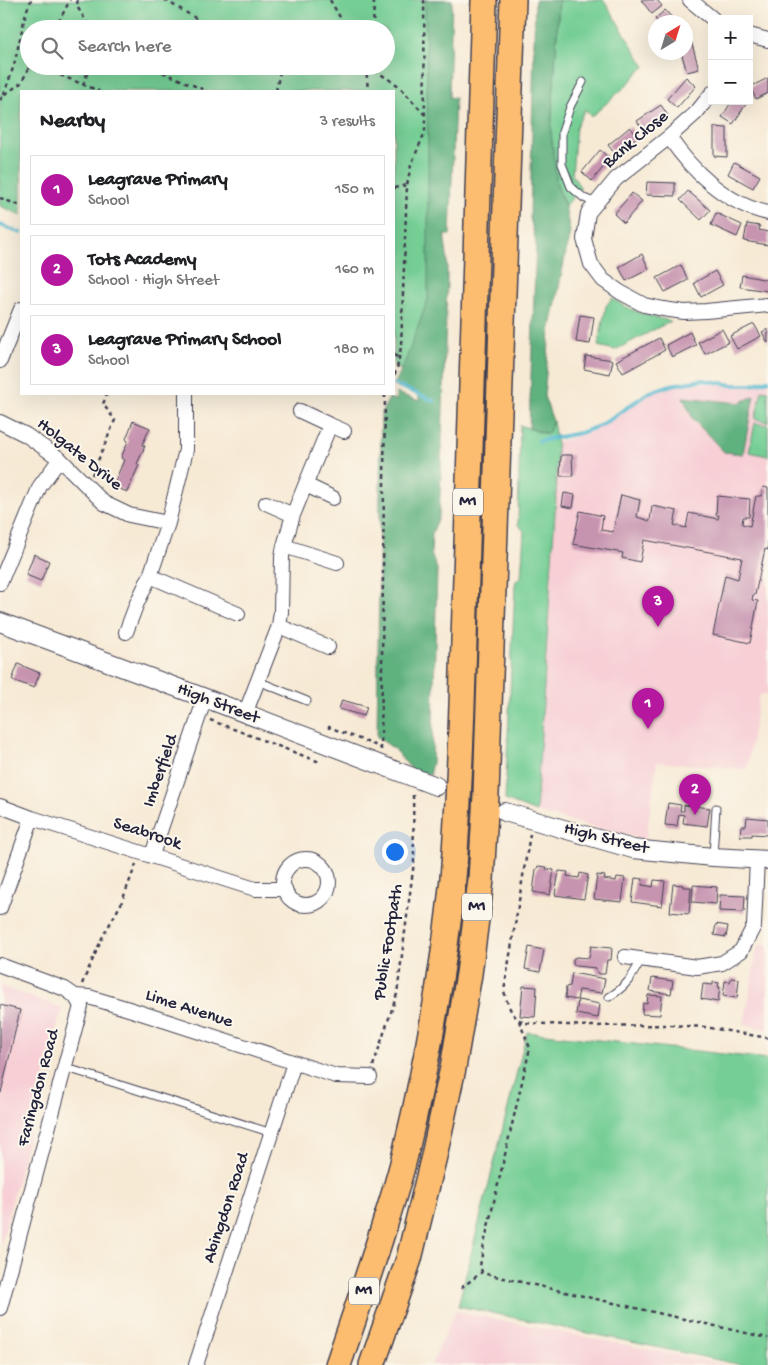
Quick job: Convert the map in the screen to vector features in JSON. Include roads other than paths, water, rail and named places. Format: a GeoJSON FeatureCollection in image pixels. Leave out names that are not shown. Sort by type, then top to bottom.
{"type":"FeatureCollection","features":[{"type":"Feature","properties":{"kind":"highway","name":"M1"},"geometry":{"type":"LineString","coordinates":[[338,1365],[362,1299],[407,1147],[426,1058],[442,966],[453,878],[462,714],[484,0]]}},
{"type":"Feature","properties":{"kind":"highway","name":"M1"},"geometry":{"type":"LineString","coordinates":[[372,1365],[409,1259],[434,1156],[453,1068],[469,974],[481,880],[486,795],[513,0]]}},
{"type":"Feature","properties":{"kind":"highway"},"geometry":{"type":"LineString","coordinates":[[322,1365],[368,1257],[388,1216]]}},
{"type":"Feature","properties":{"kind":"highway"},"geometry":{"type":"LineString","coordinates":[[386,1365],[401,1310],[409,1259]]}},
{"type":"Feature","properties":{"kind":"street"},"geometry":{"type":"LineString","coordinates":[[690,0],[708,15]]}},
{"type":"Feature","properties":{"kind":"street"},"geometry":{"type":"LineString","coordinates":[[753,36],[768,40]]}},
{"type":"Feature","properties":{"kind":"street","name":"Bank Close"},"geometry":{"type":"LineString","coordinates":[[708,98],[696,113],[669,138],[616,179],[588,213],[584,239],[591,264],[603,280],[644,305],[684,312],[768,305]]}},
{"type":"Feature","properties":{"kind":"street"},"geometry":{"type":"LineString","coordinates":[[669,138],[680,154],[699,174],[724,194],[755,210],[768,213]]}},
{"type":"Feature","properties":{"kind":"street"},"geometry":{"type":"LineString","coordinates":[[0,361],[20,311]]}},
{"type":"Feature","properties":{"kind":"street"},"geometry":{"type":"LineString","coordinates":[[126,632],[150,576],[168,523],[186,450],[186,395]]}},
{"type":"Feature","properties":{"kind":"street"},"geometry":{"type":"LineString","coordinates":[[300,411],[344,431]]}},
{"type":"Feature","properties":{"kind":"street","name":"Holgate Drive"},"geometry":{"type":"LineString","coordinates":[[0,422],[26,435],[60,459],[104,503],[129,515],[168,523]]}},
{"type":"Feature","properties":{"kind":"street"},"geometry":{"type":"LineString","coordinates":[[245,714],[279,626],[282,556],[293,515],[330,425]]}},
{"type":"Feature","properties":{"kind":"street"},"geometry":{"type":"LineString","coordinates":[[0,583],[40,486],[60,459]]}},
{"type":"Feature","properties":{"kind":"street"},"geometry":{"type":"LineString","coordinates":[[306,485],[333,498]]}},
{"type":"Feature","properties":{"kind":"street"},"geometry":{"type":"LineString","coordinates":[[266,503],[293,515]]}},
{"type":"Feature","properties":{"kind":"street"},"geometry":{"type":"LineString","coordinates":[[284,546],[337,563]]}},
{"type":"Feature","properties":{"kind":"street"},"geometry":{"type":"LineString","coordinates":[[150,576],[238,614]]}},
{"type":"Feature","properties":{"kind":"street","name":"High Street"},"geometry":{"type":"LineString","coordinates":[[0,622],[436,786]]}},
{"type":"Feature","properties":{"kind":"street"},"geometry":{"type":"LineString","coordinates":[[279,626],[328,647]]}},
{"type":"Feature","properties":{"kind":"street","name":"Imberfield"},"geometry":{"type":"LineString","coordinates":[[146,854],[205,698]]}},
{"type":"Feature","properties":{"kind":"street","name":"Seabrook"},"geometry":{"type":"LineString","coordinates":[[0,806],[32,818],[255,889],[284,889]]}},
{"type":"Feature","properties":{"kind":"street","name":"High Street"},"geometry":{"type":"LineString","coordinates":[[505,812],[633,849],[713,857],[763,859]]}},
{"type":"Feature","properties":{"kind":"street"},"geometry":{"type":"LineString","coordinates":[[0,908],[32,818]]}},
{"type":"Feature","properties":{"kind":"street"},"geometry":{"type":"LineString","coordinates":[[625,957],[697,967],[722,963],[741,951],[754,926],[763,859]]}},
{"type":"Feature","properties":{"kind":"street","name":"Lime Avenue"},"geometry":{"type":"LineString","coordinates":[[0,965],[65,989],[75,996],[89,997],[132,1010],[336,1076],[370,1077]]}},
{"type":"Feature","properties":{"kind":"street","name":"Faringdon Road"},"geometry":{"type":"LineString","coordinates":[[0,1308],[81,1006],[75,996]]}},
{"type":"Feature","properties":{"kind":"street","name":"Abingdon Road"},"geometry":{"type":"LineString","coordinates":[[196,1365],[294,1063]]}},
{"type":"Feature","properties":{"kind":"lane"},"geometry":{"type":"LineString","coordinates":[[583,82],[570,107],[562,132],[562,164],[572,187],[584,198],[596,203]]}},
{"type":"Feature","properties":{"kind":"lane"},"geometry":{"type":"LineString","coordinates":[[258,681],[307,701]]}},
{"type":"Feature","properties":{"kind":"lane"},"geometry":{"type":"LineString","coordinates":[[713,857],[716,808]]}},
{"type":"Feature","properties":{"kind":"lane"},"geometry":{"type":"LineString","coordinates":[[609,997],[627,983],[640,960]]}},
{"type":"Feature","properties":{"kind":"lane"},"geometry":{"type":"LineString","coordinates":[[64,1067],[272,1133]]}},
{"type":"Feature","properties":{"kind":"waterway"},"geometry":{"type":"LineString","coordinates":[[0,225],[20,233]]}},
{"type":"Feature","properties":{"kind":"waterway"},"geometry":{"type":"LineString","coordinates":[[539,441],[580,433],[602,425],[648,393],[671,385],[703,380],[732,385],[752,385],[768,380]]}},
{"type":"Feature","properties":{"kind":"waterway"},"geometry":{"type":"LineString","coordinates":[[395,384],[434,401]]}},
{"type":"Feature","properties":{"kind":"place","name":"Leagrave Primary School"},"geometry":{"type":"Point","coordinates":[658,627]}},
{"type":"Feature","properties":{"kind":"place","name":"Leagrave Primary"},"geometry":{"type":"Point","coordinates":[648,729]}},
{"type":"Feature","properties":{"kind":"place","name":"Tots Academy"},"geometry":{"type":"Point","coordinates":[695,815]}}]}
